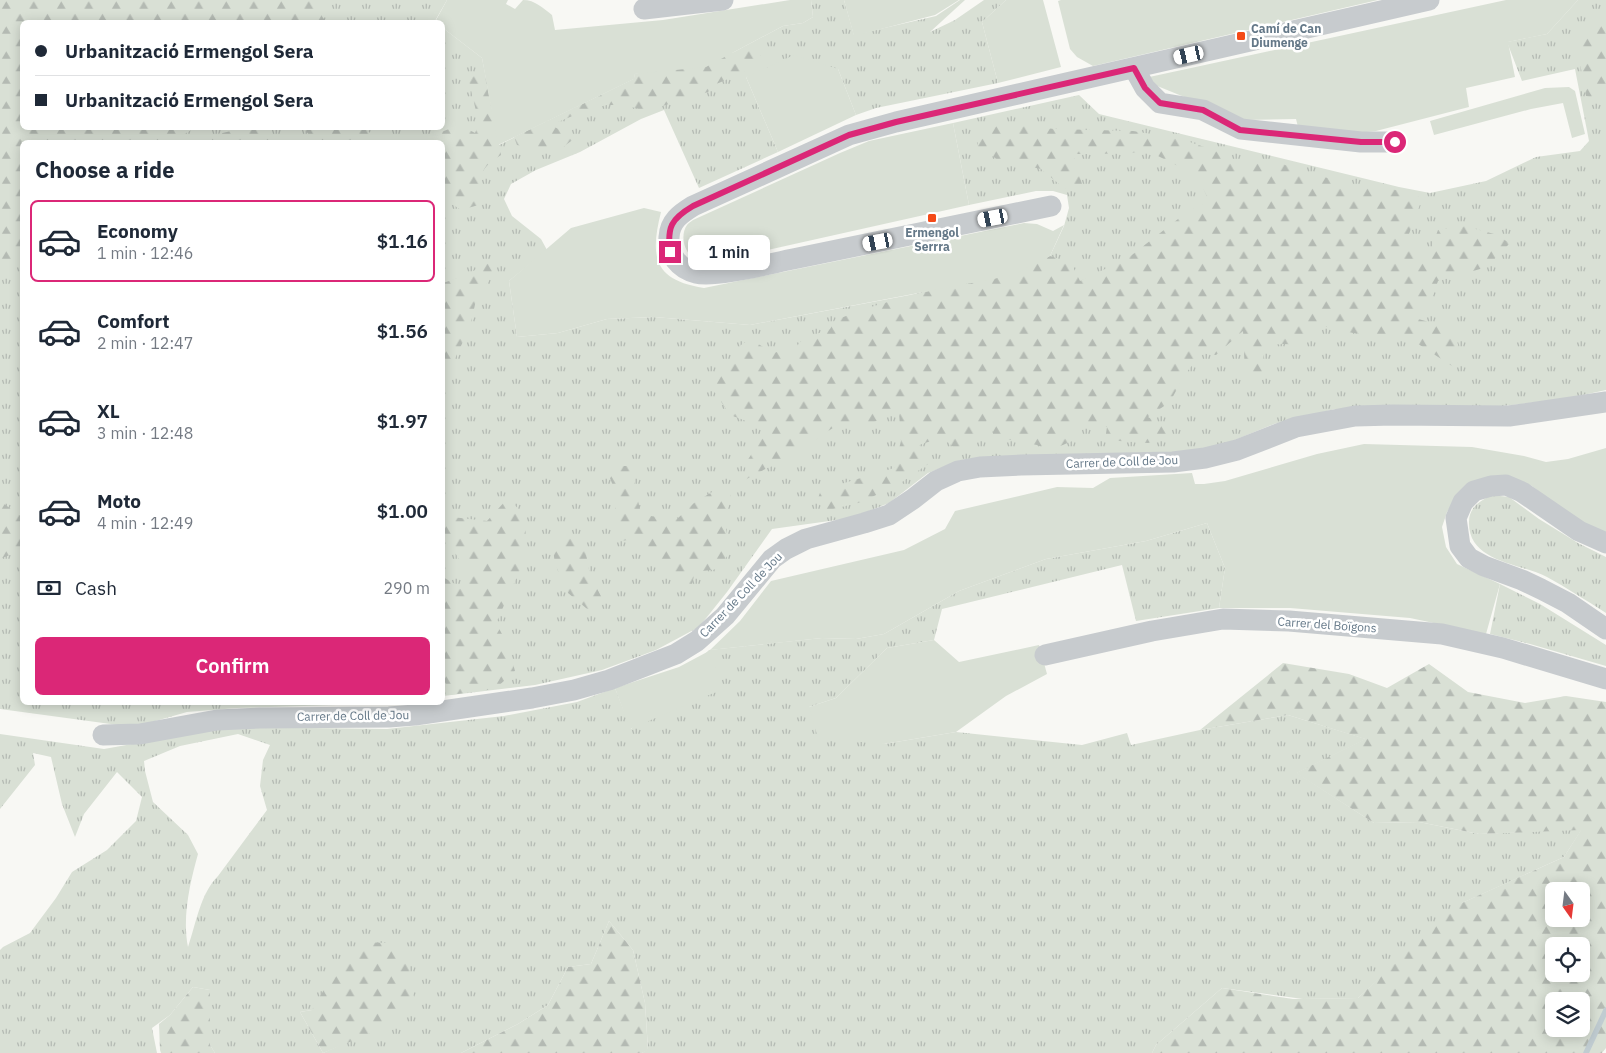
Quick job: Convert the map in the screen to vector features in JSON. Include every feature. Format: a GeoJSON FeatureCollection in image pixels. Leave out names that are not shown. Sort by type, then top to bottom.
{"type":"FeatureCollection","features":[{"type":"Feature","properties":{"kind":"street"},"geometry":{"type":"LineString","coordinates":[[644,9],[723,0]]}},
{"type":"Feature","properties":{"kind":"street"},"geometry":{"type":"LineString","coordinates":[[1051,206],[710,274],[697,274],[684,268],[670,252],[670,228],[682,212],[849,135],[880,126],[1429,0]]}},
{"type":"Feature","properties":{"kind":"street"},"geometry":{"type":"LineString","coordinates":[[1134,68],[1145,88],[1160,103],[1203,110],[1240,130],[1361,142],[1395,142]]}},
{"type":"Feature","properties":{"kind":"street","name":"Carrer de Coll de Jou"},"geometry":{"type":"LineString","coordinates":[[103,735],[140,734],[218,720],[415,715],[532,698],[574,690],[609,680],[676,654],[697,641],[725,616],[772,559],[786,549],[806,539],[889,515],[936,481],[958,470],[1021,464],[1173,462],[1205,458],[1237,450],[1296,427],[1355,416],[1509,416],[1606,402]]}},
{"type":"Feature","properties":{"kind":"street"},"geometry":{"type":"LineString","coordinates":[[1606,543],[1579,531],[1522,492],[1506,485],[1474,490],[1463,502],[1456,518],[1460,546],[1469,558],[1541,589],[1606,629]]}},
{"type":"Feature","properties":{"kind":"street","name":"Carrer del Boïgons"},"geometry":{"type":"LineString","coordinates":[[1045,655],[1152,631],[1223,619],[1289,621],[1442,634],[1503,648],[1606,678]]}},
{"type":"Feature","properties":{"kind":"green space"},"geometry":{"type":"Polygon","coordinates":[[[0,0],[447,0],[436,20],[20,20],[20,130],[445,130],[445,30],[482,58],[499,145],[634,79],[635,74],[706,67],[783,26],[803,23],[813,17],[811,0],[844,0],[854,35],[936,16],[960,0],[965,0],[930,32],[955,20],[984,0],[1006,0],[982,22],[998,83],[876,108],[856,115],[838,69],[746,77],[778,152],[699,188],[664,110],[641,119],[580,152],[536,170],[511,184],[504,199],[512,216],[541,239],[547,250],[509,281],[517,337],[558,333],[607,319],[654,317],[750,325],[915,294],[1050,256],[1064,226],[1069,208],[1067,195],[1053,191],[1036,191],[969,205],[953,123],[1079,95],[1099,114],[1399,187],[1430,193],[1486,181],[1536,157],[1580,151],[1589,141],[1575,69],[1522,81],[1507,42],[1547,34],[1578,0],[1606,0],[1606,390],[1565,399],[1494,407],[1335,409],[1274,424],[1225,444],[1184,452],[961,460],[928,473],[889,503],[851,518],[772,529],[727,592],[699,627],[656,650],[602,670],[535,685],[445,696],[445,140],[20,140],[20,705],[237,705],[237,708],[187,712],[145,724],[118,725],[0,709],[0,0]]]}},
{"type":"Feature","properties":{"kind":"green space"},"geometry":{"type":"Polygon","coordinates":[[[0,0],[313,0],[325,20],[20,20],[20,130],[191,130],[174,140],[20,140],[20,260],[17,256],[0,268],[0,0]]]}},
{"type":"Feature","properties":{"kind":"green space"},"geometry":{"type":"Polygon","coordinates":[[[447,0],[508,0],[506,4],[515,9],[523,0],[531,1],[552,15],[555,30],[663,20],[790,0],[811,0],[813,17],[803,23],[783,26],[706,67],[635,74],[634,79],[498,145],[482,58],[445,30],[445,20],[436,20],[447,0]]]}},
{"type":"Feature","properties":{"kind":"green space"},"geometry":{"type":"Polygon","coordinates":[[[844,0],[959,0],[935,15],[854,36],[844,0]]]}},
{"type":"Feature","properties":{"kind":"green space"},"geometry":{"type":"Polygon","coordinates":[[[1006,0],[1043,0],[1061,67],[998,83],[982,22],[1006,0]]]}},
{"type":"Feature","properties":{"kind":"green space"},"geometry":{"type":"Polygon","coordinates":[[[1378,0],[1093,66],[1077,57],[1070,49],[1058,1],[1378,0]]]}},
{"type":"Feature","properties":{"kind":"green space"},"geometry":{"type":"Polygon","coordinates":[[[1506,0],[1578,0],[1547,34],[1508,42],[1515,77],[1466,88],[1469,107],[1376,131],[1301,139],[1296,119],[1241,120],[1140,79],[1506,0]]]}},
{"type":"Feature","properties":{"kind":"green space"},"geometry":{"type":"Polygon","coordinates":[[[1606,19],[1606,88],[1599,100],[1586,96],[1576,41],[1606,19]]]}},
{"type":"Feature","properties":{"kind":"green space"},"geometry":{"type":"Polygon","coordinates":[[[755,49],[764,59],[749,70],[714,85],[708,92],[646,111],[624,105],[607,105],[589,109],[551,125],[575,138],[562,148],[540,150],[517,145],[514,137],[634,79],[635,74],[717,51],[731,53],[755,49]]]}},
{"type":"Feature","properties":{"kind":"green space"},"geometry":{"type":"Polygon","coordinates":[[[794,55],[838,69],[856,115],[778,152],[746,77],[794,55]]]}},
{"type":"Feature","properties":{"kind":"green space"},"geometry":{"type":"Polygon","coordinates":[[[484,72],[501,155],[487,165],[482,175],[482,204],[461,210],[445,199],[445,140],[439,140],[441,132],[460,125],[475,133],[479,124],[468,77],[484,72]]]}},
{"type":"Feature","properties":{"kind":"green space"},"geometry":{"type":"Polygon","coordinates":[[[1569,87],[1575,91],[1585,134],[1572,138],[1563,103],[1531,109],[1434,135],[1430,121],[1545,88],[1569,87]]]}},
{"type":"Feature","properties":{"kind":"green space"},"geometry":{"type":"Polygon","coordinates":[[[953,123],[969,205],[714,262],[696,260],[685,247],[684,230],[687,224],[693,220],[869,141],[953,123]]]}},
{"type":"Feature","properties":{"kind":"green space"},"geometry":{"type":"Polygon","coordinates":[[[1001,124],[1055,129],[1133,131],[1181,139],[1216,151],[1236,165],[1276,162],[1347,184],[1373,186],[1413,193],[1422,199],[1409,234],[1414,246],[1430,252],[1438,230],[1465,226],[1494,234],[1510,243],[1487,267],[1438,281],[1430,304],[1415,318],[1453,329],[1460,351],[1455,368],[1406,336],[1364,335],[1323,326],[1304,345],[1263,345],[1264,374],[1253,384],[1245,373],[1243,331],[1216,355],[1201,353],[1184,376],[1170,402],[1148,417],[1166,426],[1172,437],[1148,443],[1105,440],[1107,427],[1058,425],[1072,441],[1049,451],[1037,445],[995,437],[987,420],[975,448],[957,451],[943,437],[919,445],[928,464],[902,482],[862,502],[825,511],[817,501],[821,490],[894,468],[901,441],[899,412],[874,422],[839,424],[819,437],[795,458],[767,468],[743,481],[747,461],[768,429],[730,415],[704,376],[730,370],[735,349],[750,339],[773,353],[796,347],[803,339],[830,329],[835,320],[874,306],[915,294],[1013,275],[1050,256],[1071,263],[1080,281],[1128,258],[1187,212],[1209,201],[1202,186],[1180,167],[1150,152],[1073,154],[1082,184],[1065,189],[1041,169],[999,160],[977,148],[979,135],[1001,124]]]}},
{"type":"Feature","properties":{"kind":"green space"},"geometry":{"type":"Polygon","coordinates":[[[271,130],[273,136],[284,140],[212,140],[210,136],[231,131],[271,130]]]}},
{"type":"Feature","properties":{"kind":"green space"},"geometry":{"type":"Polygon","coordinates":[[[305,130],[367,130],[371,134],[367,140],[314,140],[305,130]]]}},
{"type":"Feature","properties":{"kind":"green space"},"geometry":{"type":"Polygon","coordinates":[[[644,208],[661,212],[656,253],[659,264],[665,272],[674,279],[704,288],[1024,223],[1037,224],[1053,231],[1064,225],[1050,256],[1013,275],[750,325],[654,317],[607,319],[558,333],[517,337],[509,281],[571,228],[644,208]]]}},
{"type":"Feature","properties":{"kind":"green space"},"geometry":{"type":"Polygon","coordinates":[[[495,258],[496,270],[476,300],[470,327],[449,371],[445,374],[445,282],[483,266],[495,258]]]}},
{"type":"Feature","properties":{"kind":"green space"},"geometry":{"type":"Polygon","coordinates":[[[1364,444],[1472,447],[1524,456],[1546,462],[1568,459],[1606,448],[1606,533],[1584,524],[1562,510],[1532,486],[1520,481],[1460,493],[1447,512],[1442,527],[1446,547],[1457,564],[1500,584],[1486,634],[1410,618],[1290,608],[1219,608],[1225,568],[1207,523],[1146,541],[1046,559],[959,591],[884,634],[856,639],[822,638],[710,650],[740,621],[771,581],[904,550],[945,529],[955,511],[1057,487],[1093,488],[1110,478],[1192,473],[1195,484],[1204,484],[1225,481],[1317,454],[1364,444]]]}},
{"type":"Feature","properties":{"kind":"green space"},"geometry":{"type":"Polygon","coordinates":[[[605,466],[631,466],[641,515],[677,519],[694,503],[722,486],[731,495],[725,522],[730,552],[718,569],[695,572],[691,588],[659,558],[633,539],[622,541],[616,520],[614,488],[605,466]]]}},
{"type":"Feature","properties":{"kind":"green space"},"geometry":{"type":"Polygon","coordinates":[[[1492,495],[1509,497],[1539,519],[1578,543],[1606,557],[1606,613],[1547,577],[1498,559],[1477,546],[1471,535],[1469,517],[1476,505],[1492,495]]]}},
{"type":"Feature","properties":{"kind":"green space"},"geometry":{"type":"Polygon","coordinates":[[[508,498],[527,518],[524,553],[520,570],[496,623],[508,645],[515,671],[495,689],[450,695],[445,682],[445,578],[468,592],[466,571],[445,536],[445,516],[487,521],[508,498]]]}},
{"type":"Feature","properties":{"kind":"green space"},"geometry":{"type":"Polygon","coordinates":[[[0,501],[20,516],[20,551],[0,559],[0,501]]]}},
{"type":"Feature","properties":{"kind":"green space"},"geometry":{"type":"Polygon","coordinates":[[[1207,523],[1225,568],[1219,608],[1136,621],[1122,565],[942,609],[934,640],[887,648],[836,698],[809,707],[884,744],[956,732],[1082,745],[1127,733],[1131,745],[1200,730],[1288,715],[1366,739],[1297,773],[1374,823],[1419,822],[1479,834],[1582,829],[1564,857],[1462,903],[1358,998],[1303,999],[1222,988],[1156,1045],[1152,1053],[642,1053],[648,1049],[645,1003],[633,950],[609,921],[591,964],[568,967],[548,1005],[518,1024],[461,1053],[323,1053],[215,1053],[210,1045],[210,990],[193,987],[170,1015],[152,1028],[157,1053],[0,1053],[0,950],[30,933],[56,898],[72,872],[107,850],[136,821],[142,797],[117,772],[84,814],[75,837],[62,804],[51,757],[33,753],[35,765],[0,809],[0,734],[104,749],[236,727],[387,729],[504,716],[577,702],[615,688],[631,729],[709,650],[822,638],[856,639],[884,634],[959,591],[1046,559],[1146,541],[1207,523]],[[238,734],[180,746],[144,761],[153,802],[188,835],[198,854],[186,912],[188,947],[207,891],[267,810],[260,786],[263,760],[270,745],[238,734]],[[312,1010],[300,1012],[323,1053],[358,1037],[312,1010]]]}},
{"type":"Feature","properties":{"kind":"green space"},"geometry":{"type":"Polygon","coordinates":[[[565,534],[583,538],[590,575],[604,602],[592,613],[568,593],[555,564],[552,542],[565,534]]]}},
{"type":"Feature","properties":{"kind":"green space"},"geometry":{"type":"Polygon","coordinates":[[[1500,584],[1540,604],[1606,645],[1606,666],[1490,634],[1500,584]]]}},
{"type":"Feature","properties":{"kind":"green space"},"geometry":{"type":"Polygon","coordinates":[[[934,640],[959,662],[1039,645],[1047,674],[1006,696],[956,732],[884,744],[818,738],[809,707],[836,698],[887,648],[934,640]]]}},
{"type":"Feature","properties":{"kind":"green space"},"geometry":{"type":"Polygon","coordinates":[[[710,650],[723,689],[630,729],[615,688],[679,667],[710,650]]]}},
{"type":"Feature","properties":{"kind":"green space"},"geometry":{"type":"Polygon","coordinates":[[[1283,663],[1349,674],[1387,688],[1429,664],[1468,692],[1525,703],[1566,696],[1606,702],[1606,1048],[1602,1053],[1152,1053],[1156,1045],[1222,988],[1293,999],[1358,998],[1455,906],[1564,857],[1581,830],[1479,834],[1419,822],[1374,823],[1296,773],[1365,739],[1288,715],[1200,730],[1283,663]]]}},
{"type":"Feature","properties":{"kind":"green space"},"geometry":{"type":"Polygon","coordinates":[[[237,705],[337,705],[237,708],[237,705]]]}},
{"type":"Feature","properties":{"kind":"green space"},"geometry":{"type":"Polygon","coordinates":[[[609,921],[633,950],[645,1003],[648,1050],[642,1053],[461,1053],[518,1024],[548,1005],[568,967],[591,964],[609,921]]]}},
{"type":"Feature","properties":{"kind":"green space"},"geometry":{"type":"Polygon","coordinates":[[[362,942],[388,943],[408,960],[414,998],[398,1022],[323,1053],[300,1012],[312,1010],[332,976],[362,942]]]}},
{"type":"Feature","properties":{"kind":"green space"},"geometry":{"type":"Polygon","coordinates":[[[193,987],[210,990],[210,1045],[215,1053],[161,1053],[159,1024],[170,1015],[193,987]]]}},
{"type":"Feature","properties":{"kind":"waterway"},"geometry":{"type":"LineString","coordinates":[[1586,1053],[1606,1010]]}},
{"type":"Feature","properties":{"kind":"place","name":"Camí de Can Diumenge"},"geometry":{"type":"Point","coordinates":[1241,36]}},
{"type":"Feature","properties":{"kind":"place","name":"Ermengol Serrra"},"geometry":{"type":"Point","coordinates":[932,218]}},
{"type":"Feature","properties":{"kind":"route"},"geometry":{"type":"LineString","coordinates":[[670,252],[670,228],[682,212],[849,135],[896,122],[1134,68],[1145,88],[1160,103],[1203,110],[1240,130],[1361,142],[1395,142]]}}]}
